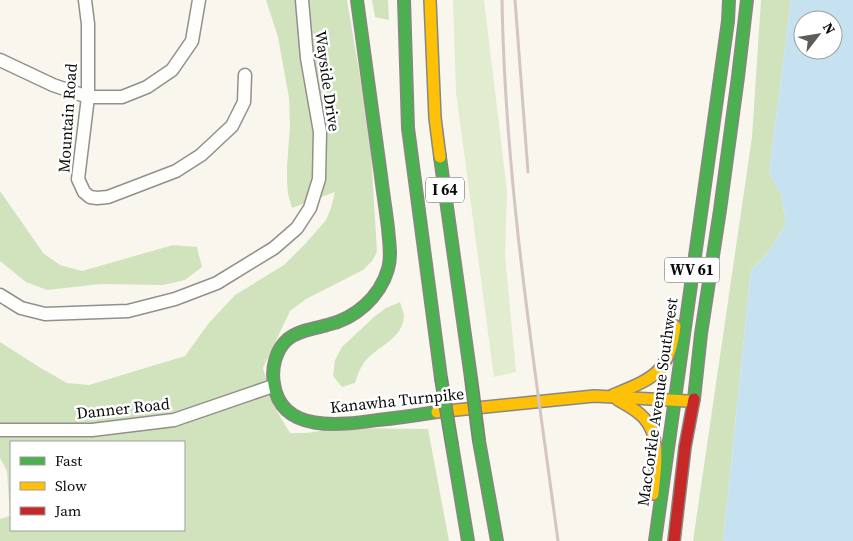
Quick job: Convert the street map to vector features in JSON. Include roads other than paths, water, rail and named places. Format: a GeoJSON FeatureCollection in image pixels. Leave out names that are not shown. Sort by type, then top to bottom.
{"type":"FeatureCollection","features":[{"type":"Feature","properties":{"kind":"main road"},"geometry":{"type":"LineString","coordinates":[[273,386],[274,365],[277,354],[284,343],[290,337],[304,331],[340,322],[359,311],[369,303],[377,292],[390,260],[387,222],[357,0]]}},
{"type":"Feature","properties":{"kind":"main road","name":"I 64"},"geometry":{"type":"LineString","coordinates":[[404,0],[408,128],[441,378],[468,541]]}},
{"type":"Feature","properties":{"kind":"main road","name":"I 64"},"geometry":{"type":"LineString","coordinates":[[430,0],[435,118],[479,441],[497,541]]}},
{"type":"Feature","properties":{"kind":"main road","name":"MacCorkle Avenue Southwest"},"geometry":{"type":"LineString","coordinates":[[655,541],[730,0]]}},
{"type":"Feature","properties":{"kind":"main road","name":"MacCorkle Avenue Southwest"},"geometry":{"type":"LineString","coordinates":[[674,541],[685,446],[694,401],[701,334],[719,220],[747,0]]}},
{"type":"Feature","properties":{"kind":"main road"},"geometry":{"type":"LineString","coordinates":[[610,396],[655,375],[669,357],[674,341],[676,317],[685,268],[698,229]]}},
{"type":"Feature","properties":{"kind":"main road","name":"Kanawha Turnpike"},"geometry":{"type":"LineString","coordinates":[[273,386],[277,397],[285,409],[294,416],[314,424],[328,425],[594,396],[694,401]]}},
{"type":"Feature","properties":{"kind":"main road"},"geometry":{"type":"LineString","coordinates":[[610,396],[639,412],[653,434],[656,454],[649,541]]}},
{"type":"Feature","properties":{"kind":"street","name":"Mountain Road"},"geometry":{"type":"LineString","coordinates":[[85,0],[88,24],[88,97],[78,179],[84,192],[90,197],[108,197],[176,171],[201,155],[232,126],[244,102],[245,75]]}},
{"type":"Feature","properties":{"kind":"street"},"geometry":{"type":"LineString","coordinates":[[0,60],[53,85],[88,97],[122,97],[147,87],[172,70],[192,41],[199,0]]}},
{"type":"Feature","properties":{"kind":"street","name":"Wayside Drive"},"geometry":{"type":"LineString","coordinates":[[0,295],[21,308],[44,314],[128,311],[175,299],[217,283],[274,248],[297,228],[310,208],[319,179],[320,132],[307,58],[302,0]]}},
{"type":"Feature","properties":{"kind":"street","name":"Danner Road"},"geometry":{"type":"LineString","coordinates":[[0,430],[92,430],[174,420],[273,386]]}},
{"type":"Feature","properties":{"kind":"water"},"geometry":{"type":"Polygon","coordinates":[[[791,0],[853,0],[853,541],[723,541],[751,270],[767,254],[786,224],[781,195],[769,172],[791,0]]]}},
{"type":"Feature","properties":{"kind":"railway"},"geometry":{"type":"LineString","coordinates":[[502,0],[509,136],[522,271],[558,541]]}},
{"type":"Feature","properties":{"kind":"railway"},"geometry":{"type":"LineString","coordinates":[[515,0],[528,172]]}}]}
